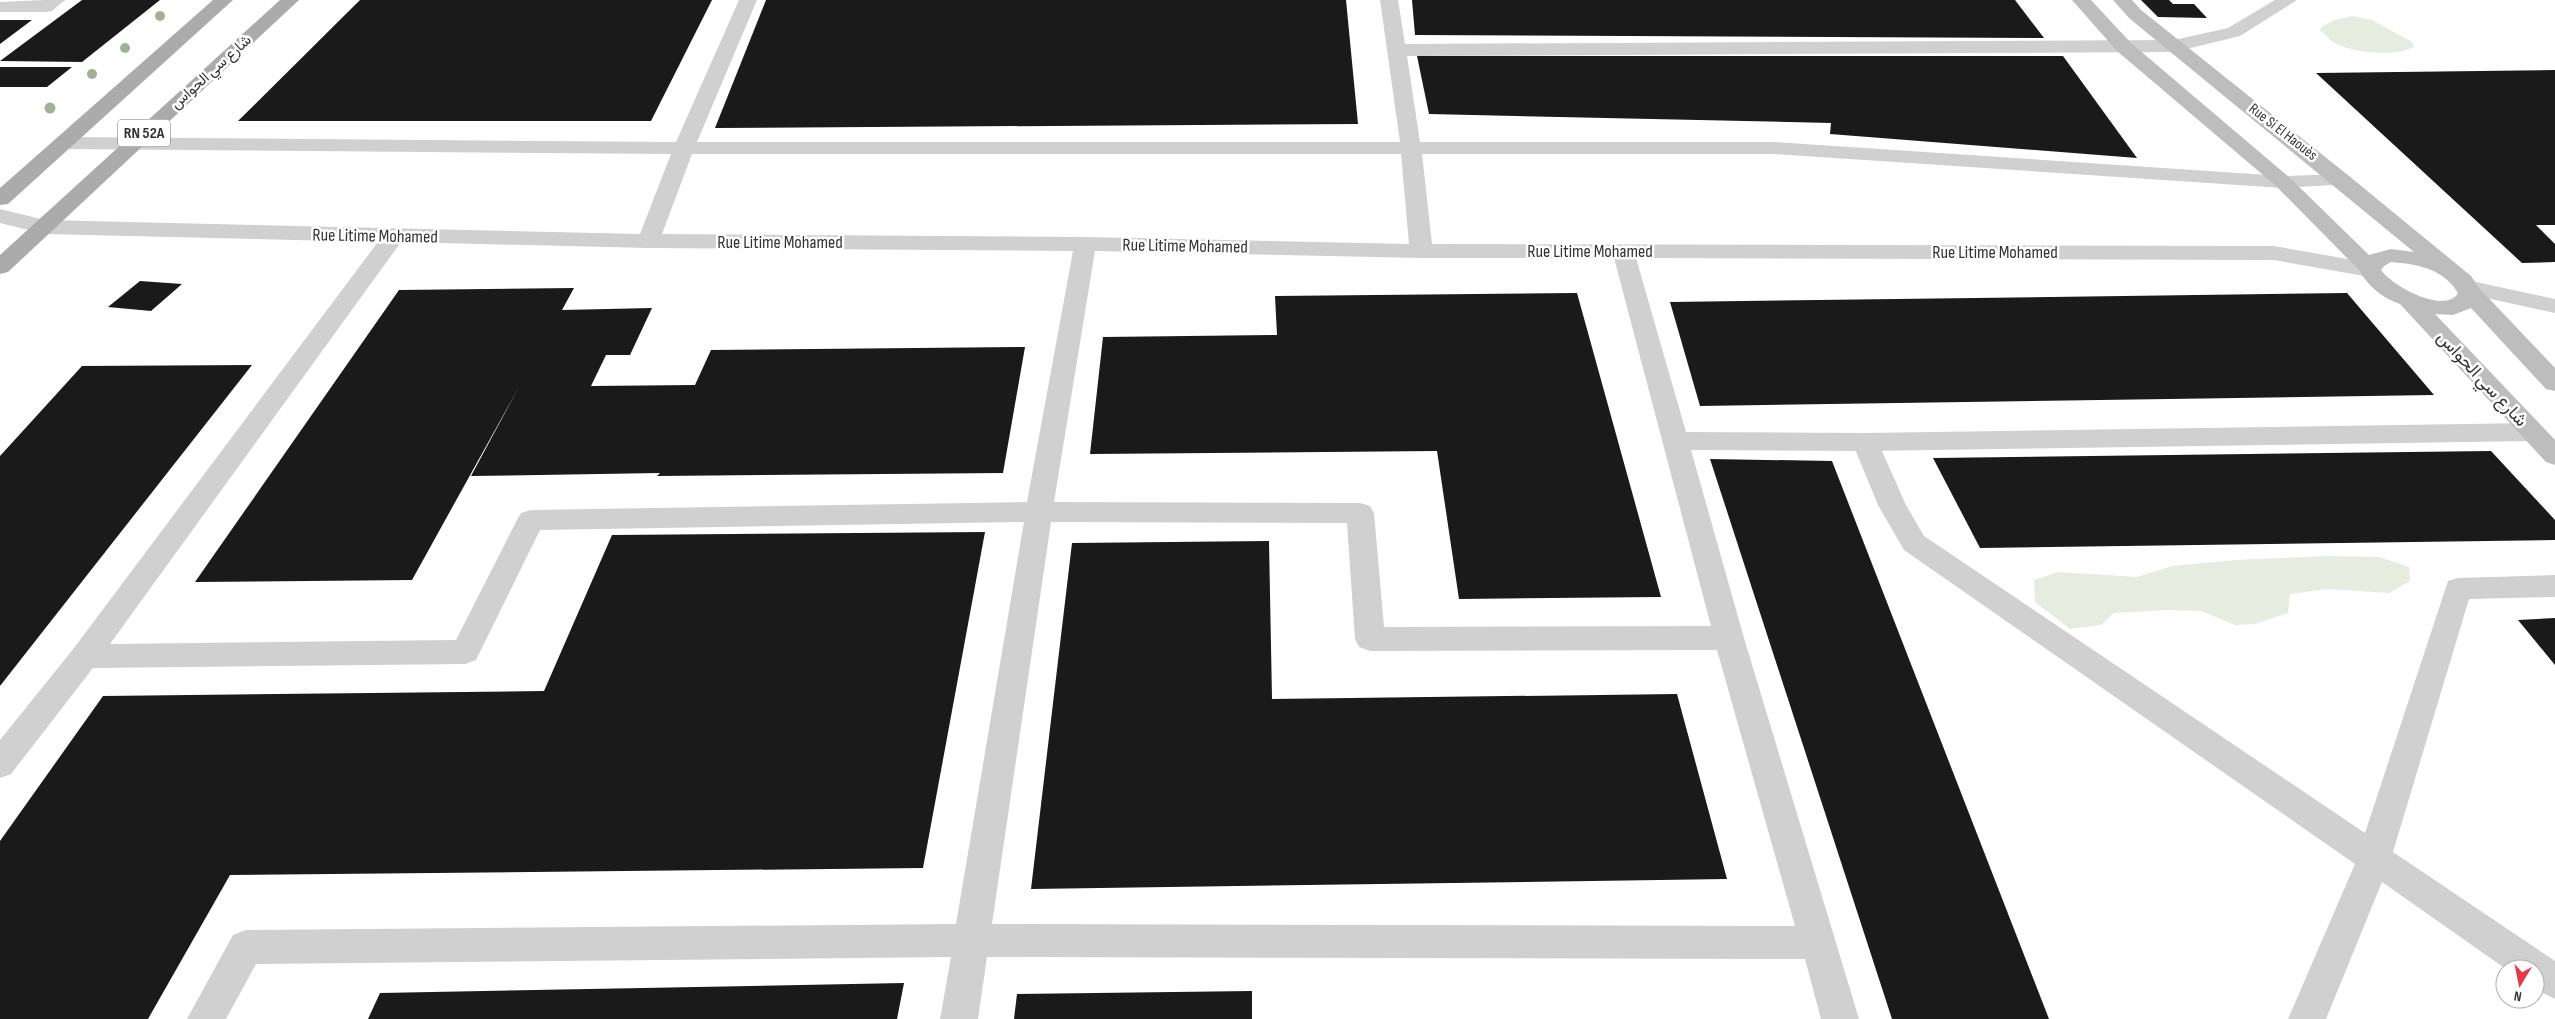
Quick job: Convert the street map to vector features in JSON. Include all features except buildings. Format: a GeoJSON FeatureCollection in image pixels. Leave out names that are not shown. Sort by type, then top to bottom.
{"type":"FeatureCollection","features":[{"type":"Feature","properties":{"kind":"main road","name":"RN 52A"},"geometry":{"type":"LineString","coordinates":[[0,199],[224,0]]}},
{"type":"Feature","properties":{"kind":"main road","name":"شارع سي الحواس"},"geometry":{"type":"LineString","coordinates":[[0,267],[290,0]]}},
{"type":"Feature","properties":{"kind":"street"},"geometry":{"type":"LineString","coordinates":[[0,7],[46,7],[56,0]]}},
{"type":"Feature","properties":{"kind":"street"},"geometry":{"type":"LineString","coordinates":[[648,241],[684,148],[748,0]]}},
{"type":"Feature","properties":{"kind":"street"},"geometry":{"type":"LineString","coordinates":[[1390,0],[1411,147],[1421,251]]}},
{"type":"Feature","properties":{"kind":"street"},"geometry":{"type":"LineString","coordinates":[[2081,0],[2124,47],[2282,182],[2370,269],[2377,283],[2409,301],[2440,307],[2453,307],[2463,304],[2468,299],[2469,290]]}},
{"type":"Feature","properties":{"kind":"street","name":"Rue Si El Haouès"},"geometry":{"type":"LineString","coordinates":[[2122,0],[2135,14],[2174,46],[2342,180],[2444,266],[2469,290]]}},
{"type":"Feature","properties":{"kind":"street"},"geometry":{"type":"LineString","coordinates":[[1398,50],[2174,46],[2234,32],[2288,0]]}},
{"type":"Feature","properties":{"kind":"street"},"geometry":{"type":"LineString","coordinates":[[62,143],[684,148],[1774,148],[1918,156],[2282,182],[2342,180]]}},
{"type":"Feature","properties":{"kind":"street","name":"Rue Litime Mohamed"},"geometry":{"type":"LineString","coordinates":[[0,216],[45,227],[648,241],[1085,244],[1421,251],[2274,253],[2370,269]]}},
{"type":"Feature","properties":{"kind":"street"},"geometry":{"type":"LineString","coordinates":[[0,764],[86,656],[394,236]]}},
{"type":"Feature","properties":{"kind":"street"},"geometry":{"type":"LineString","coordinates":[[959,1019],[1039,512],[1085,244]]}},
{"type":"Feature","properties":{"kind":"street"},"geometry":{"type":"LineString","coordinates":[[1623,251],[1729,638],[1840,1019]]}},
{"type":"Feature","properties":{"kind":"street"},"geometry":{"type":"LineString","coordinates":[[2370,269],[2372,262],[2378,258],[2392,256],[2410,257],[2444,266]]}},
{"type":"Feature","properties":{"kind":"street"},"geometry":{"type":"LineString","coordinates":[[2469,290],[2555,306]]}},
{"type":"Feature","properties":{"kind":"street"},"geometry":{"type":"LineString","coordinates":[[2469,290],[2555,383]]}},
{"type":"Feature","properties":{"kind":"street","name":"شارع سي الحواس"},"geometry":{"type":"LineString","coordinates":[[2409,301],[2555,456]]}},
{"type":"Feature","properties":{"kind":"street"},"geometry":{"type":"LineString","coordinates":[[1674,441],[1865,442],[2532,432]]}},
{"type":"Feature","properties":{"kind":"street"},"geometry":{"type":"LineString","coordinates":[[1865,442],[1892,505],[1914,543],[2555,982]]}},
{"type":"Feature","properties":{"kind":"street"},"geometry":{"type":"LineString","coordinates":[[86,656],[465,652],[531,520],[1039,512],[1360,513],[1370,639],[1729,638]]}},
{"type":"Feature","properties":{"kind":"street"},"geometry":{"type":"LineString","coordinates":[[2306,1019],[2374,859],[2458,590],[2555,586]]}},
{"type":"Feature","properties":{"kind":"street"},"geometry":{"type":"LineString","coordinates":[[206,1019],[246,947],[971,940],[1818,943]]}},
{"type":"Feature","properties":{"kind":"shaded area"},"geometry":{"type":"Polygon","coordinates":[[[2352,16],[2372,20],[2412,42],[2414,47],[2386,53],[2363,51],[2335,43],[2320,31],[2321,27],[2335,20],[2352,16]]]}},
{"type":"Feature","properties":{"kind":"shaded area"},"geometry":{"type":"Polygon","coordinates":[[[2328,556],[2379,557],[2409,567],[2410,581],[2389,593],[2327,589],[2290,594],[2288,613],[2255,624],[2235,625],[2201,611],[2166,610],[2114,613],[2101,625],[2070,629],[2035,602],[2034,580],[2058,572],[2137,577],[2172,566],[2236,560],[2328,556]]]}}]}
